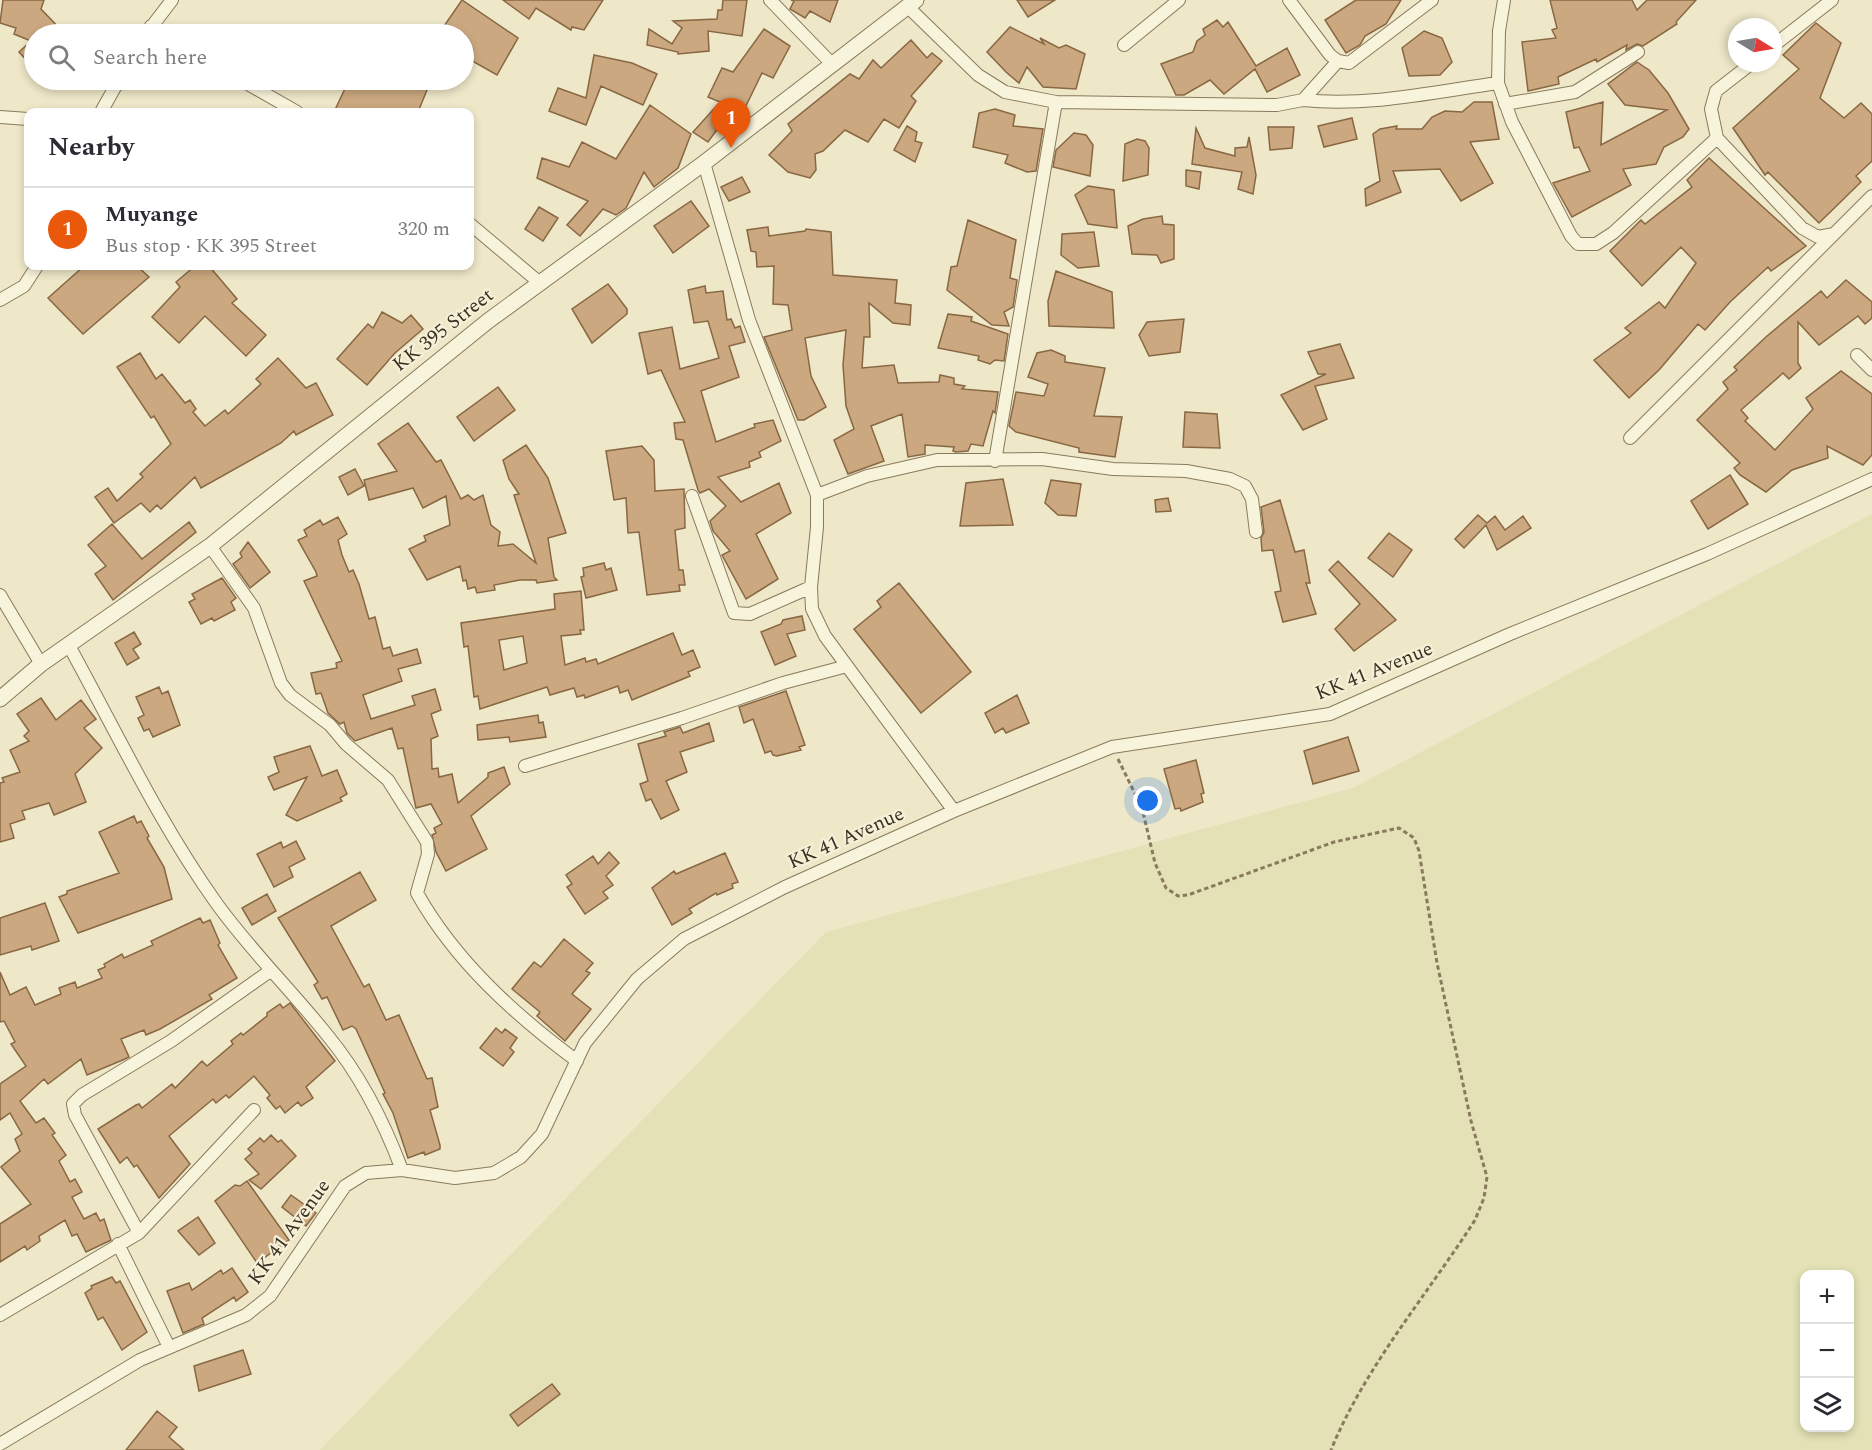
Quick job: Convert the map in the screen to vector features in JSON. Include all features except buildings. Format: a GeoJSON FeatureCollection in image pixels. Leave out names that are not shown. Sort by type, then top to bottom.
{"type":"FeatureCollection","features":[{"type":"Feature","properties":{"kind":"street"},"geometry":{"type":"LineString","coordinates":[[154,24],[172,0]]}},
{"type":"Feature","properties":{"kind":"street"},"geometry":{"type":"LineString","coordinates":[[770,0],[832,64]]}},
{"type":"Feature","properties":{"kind":"street"},"geometry":{"type":"LineString","coordinates":[[1124,45],[1179,0]]}},
{"type":"Feature","properties":{"kind":"street"},"geometry":{"type":"LineString","coordinates":[[1289,0],[1330,55],[1338,61],[1349,63],[1432,0]]}},
{"type":"Feature","properties":{"kind":"street"},"geometry":{"type":"LineString","coordinates":[[1504,0],[1499,31],[1498,83],[1505,104],[1566,227],[1578,244],[1596,244],[1613,233],[1717,138]]}},
{"type":"Feature","properties":{"kind":"street"},"geometry":{"type":"LineString","coordinates":[[1782,39],[1832,0]]}},
{"type":"Feature","properties":{"kind":"street"},"geometry":{"type":"LineString","coordinates":[[912,3],[978,75],[1005,92],[1056,102],[1277,105],[1303,100],[1331,103],[1357,102],[1498,83]]}},
{"type":"Feature","properties":{"kind":"street","name":"KK 395 Street"},"geometry":{"type":"LineString","coordinates":[[0,699],[68,644],[210,546],[344,435],[540,283],[704,163],[912,3]]}},
{"type":"Feature","properties":{"kind":"street"},"geometry":{"type":"LineString","coordinates":[[1505,104],[1575,93],[1638,52]]}},
{"type":"Feature","properties":{"kind":"street"},"geometry":{"type":"LineString","coordinates":[[1303,100],[1338,61]]}},
{"type":"Feature","properties":{"kind":"street"},"geometry":{"type":"LineString","coordinates":[[1740,72],[1716,91],[1711,109],[1717,138],[1802,228],[1818,237],[1834,234]]}},
{"type":"Feature","properties":{"kind":"street"},"geometry":{"type":"LineString","coordinates":[[103,108],[113,90]]}},
{"type":"Feature","properties":{"kind":"street"},"geometry":{"type":"LineString","coordinates":[[258,90],[290,108]]}},
{"type":"Feature","properties":{"kind":"street"},"geometry":{"type":"LineString","coordinates":[[995,460],[1056,102]]}},
{"type":"Feature","properties":{"kind":"street"},"geometry":{"type":"LineString","coordinates":[[0,117],[24,119]]}},
{"type":"Feature","properties":{"kind":"street"},"geometry":{"type":"LineString","coordinates":[[704,163],[749,320],[817,495],[817,527],[811,586],[812,609],[825,636],[846,666],[954,811]]}},
{"type":"Feature","properties":{"kind":"street"},"geometry":{"type":"LineString","coordinates":[[1630,438],[1872,196]]}},
{"type":"Feature","properties":{"kind":"street"},"geometry":{"type":"LineString","coordinates":[[474,227],[540,283]]}},
{"type":"Feature","properties":{"kind":"street"},"geometry":{"type":"LineString","coordinates":[[0,300],[24,286],[34,270]]}},
{"type":"Feature","properties":{"kind":"street"},"geometry":{"type":"LineString","coordinates":[[1857,355],[1872,370]]}},
{"type":"Feature","properties":{"kind":"street"},"geometry":{"type":"LineString","coordinates":[[817,495],[867,476],[910,464],[937,460],[1042,459],[1113,469],[1186,471],[1230,479],[1245,486],[1252,499],[1256,532]]}},
{"type":"Feature","properties":{"kind":"street","name":"KK 41 Avenue"},"geometry":{"type":"LineString","coordinates":[[0,1444],[140,1360],[246,1315],[270,1296],[345,1186],[366,1173],[402,1170],[454,1178],[494,1173],[521,1157],[542,1134],[585,1043],[637,979],[684,939],[785,887],[954,811],[1112,747],[1330,714],[1510,634],[1707,554],[1872,479]]}},
{"type":"Feature","properties":{"kind":"street"},"geometry":{"type":"LineString","coordinates":[[692,496],[734,613],[750,614],[811,586]]}},
{"type":"Feature","properties":{"kind":"street"},"geometry":{"type":"LineString","coordinates":[[210,546],[254,608],[281,683],[290,695],[330,725],[346,744],[388,780],[427,842],[428,854],[417,893],[448,942],[524,1020],[577,1061]]}},
{"type":"Feature","properties":{"kind":"street"},"geometry":{"type":"LineString","coordinates":[[0,595],[41,664]]}},
{"type":"Feature","properties":{"kind":"street"},"geometry":{"type":"LineString","coordinates":[[68,644],[160,811],[217,903],[270,971],[329,1037],[386,1126],[402,1170]]}},
{"type":"Feature","properties":{"kind":"street"},"geometry":{"type":"LineString","coordinates":[[525,766],[682,718],[783,683],[846,666]]}},
{"type":"Feature","properties":{"kind":"street"},"geometry":{"type":"LineString","coordinates":[[139,1233],[75,1115],[73,1104],[82,1095],[171,1041],[270,971]]}},
{"type":"Feature","properties":{"kind":"street"},"geometry":{"type":"LineString","coordinates":[[0,1315],[139,1233],[254,1110]]}},
{"type":"Feature","properties":{"kind":"street"},"geometry":{"type":"LineString","coordinates":[[118,1244],[169,1347]]}},
{"type":"Feature","properties":{"kind":"path"},"geometry":{"type":"LineString","coordinates":[[1112,747],[1142,808],[1155,863],[1166,888],[1178,896],[1188,896],[1334,842],[1400,828],[1414,838],[1419,851],[1437,963],[1471,1121],[1486,1177],[1484,1198],[1475,1220],[1389,1347],[1342,1423],[1331,1450]]}},
{"type":"Feature","properties":{"kind":"shaded area"},"geometry":{"type":"Polygon","coordinates":[[[1872,514],[1872,1450],[320,1450],[826,932],[1353,788],[1872,514]]]}},
{"type":"Feature","properties":{"kind":"place","name":"Muyange"},"geometry":{"type":"Point","coordinates":[731,148]}}]}
